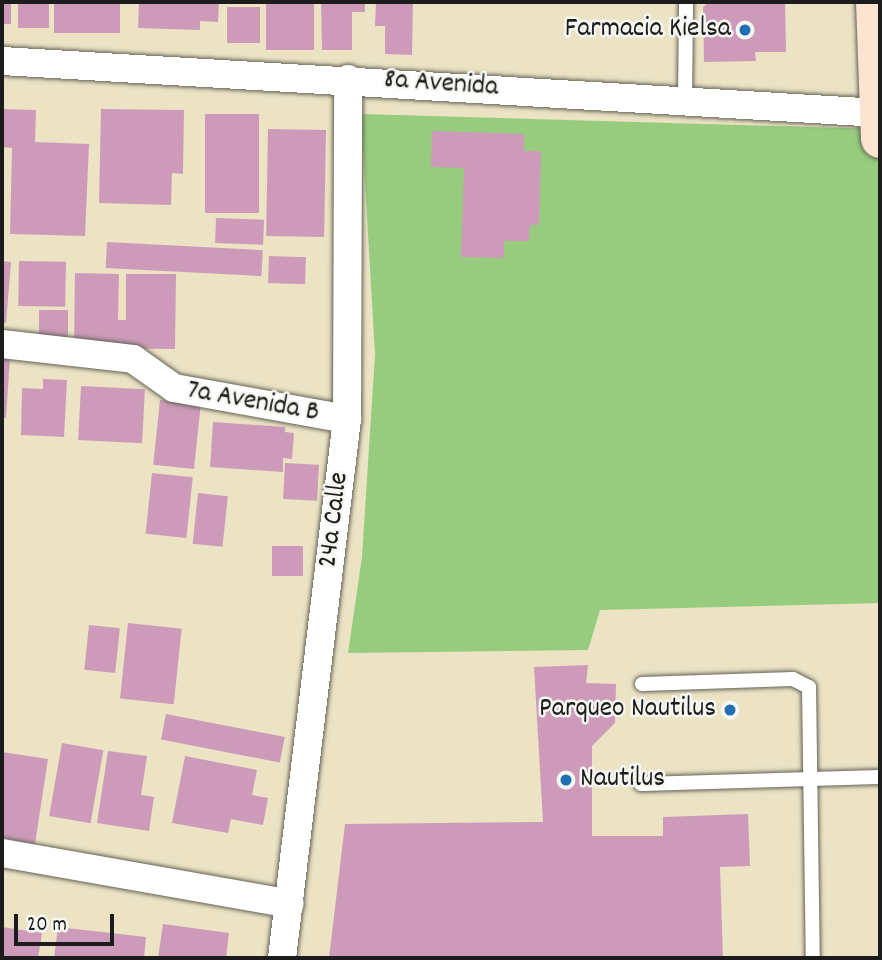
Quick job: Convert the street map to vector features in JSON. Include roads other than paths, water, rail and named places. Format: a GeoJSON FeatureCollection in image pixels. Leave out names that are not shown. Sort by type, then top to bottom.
{"type":"FeatureCollection","features":[{"type":"Feature","properties":{"kind":"main road"},"geometry":{"type":"LineString","coordinates":[[875,2],[880,121]]}},
{"type":"Feature","properties":{"kind":"street","name":"8a Avenida"},"geometry":{"type":"LineString","coordinates":[[2,61],[348,79],[685,102],[880,121]]}},
{"type":"Feature","properties":{"kind":"street","name":"24a Calle"},"geometry":{"type":"LineString","coordinates":[[282,958],[347,419],[348,79]]}},
{"type":"Feature","properties":{"kind":"street","name":"7a Avenida B"},"geometry":{"type":"LineString","coordinates":[[2,344],[133,359],[174,388],[347,419]]}},
{"type":"Feature","properties":{"kind":"street"},"geometry":{"type":"LineString","coordinates":[[2,853],[290,904]]}},
{"type":"Feature","properties":{"kind":"lane"},"geometry":{"type":"LineString","coordinates":[[685,102],[686,2]]}},
{"type":"Feature","properties":{"kind":"lane"},"geometry":{"type":"LineString","coordinates":[[642,684],[793,679],[808,687],[813,958]]}},
{"type":"Feature","properties":{"kind":"lane"},"geometry":{"type":"LineString","coordinates":[[641,784],[880,778]]}},
{"type":"Feature","properties":{"kind":"place","name":"Farmacia Kielsa"},"geometry":{"type":"Point","coordinates":[745,30]}},
{"type":"Feature","properties":{"kind":"place","name":"Parqueo Nautilus"},"geometry":{"type":"Point","coordinates":[730,710]}},
{"type":"Feature","properties":{"kind":"place","name":"Nautilus"},"geometry":{"type":"Point","coordinates":[566,780]}}]}
